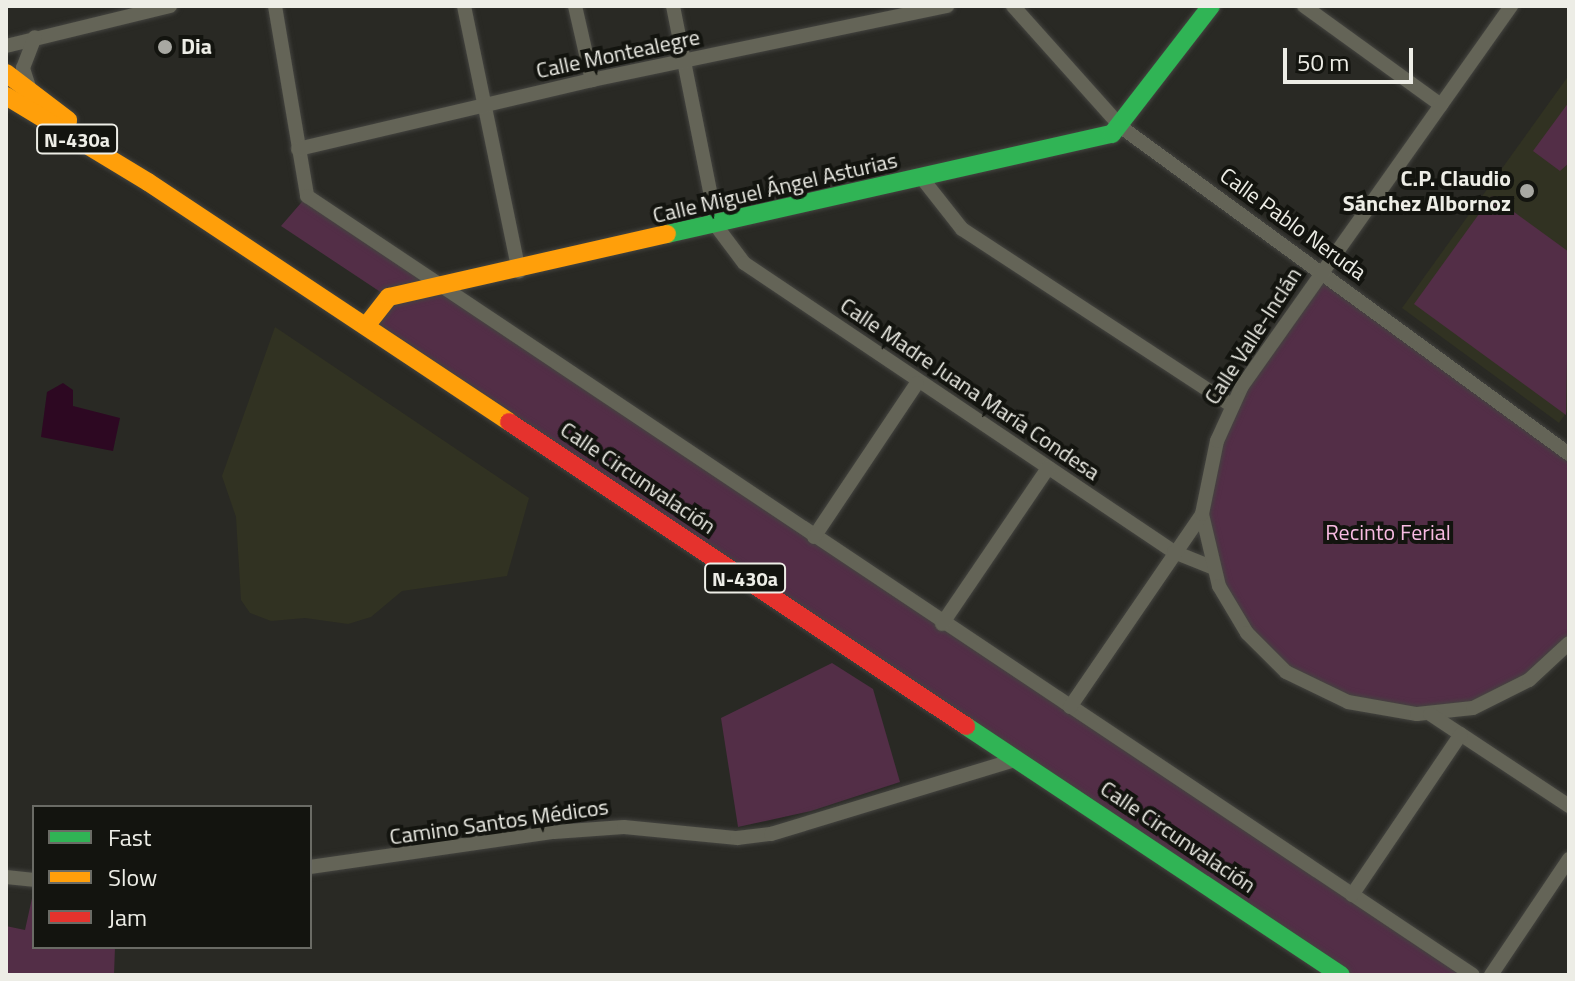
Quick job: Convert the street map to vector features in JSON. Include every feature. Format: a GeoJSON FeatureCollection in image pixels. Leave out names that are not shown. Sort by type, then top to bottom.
{"type":"FeatureCollection","features":[{"type":"Feature","properties":{"kind":"main road"},"geometry":{"type":"LineString","coordinates":[[1121,127],[1211,6]]}},
{"type":"Feature","properties":{"kind":"main road","name":"N-430a"},"geometry":{"type":"LineString","coordinates":[[6,73],[148,182]]}},
{"type":"Feature","properties":{"kind":"main road","name":"N-430a"},"geometry":{"type":"LineString","coordinates":[[6,96],[148,182]]}},
{"type":"Feature","properties":{"kind":"main road","name":"Calle Miguel Ángel Asturias"},"geometry":{"type":"LineString","coordinates":[[366,326],[389,297],[717,227],[1112,134],[1121,127]]}},
{"type":"Feature","properties":{"kind":"main road","name":"Calle Circunvalación"},"geometry":{"type":"LineString","coordinates":[[148,182],[1341,975]]}},
{"type":"Feature","properties":{"kind":"street"},"geometry":{"type":"LineString","coordinates":[[6,46],[170,6]]}},
{"type":"Feature","properties":{"kind":"street"},"geometry":{"type":"LineString","coordinates":[[275,6],[307,196],[438,288],[1473,975]]}},
{"type":"Feature","properties":{"kind":"street"},"geometry":{"type":"LineString","coordinates":[[464,6],[519,271]]}},
{"type":"Feature","properties":{"kind":"street"},"geometry":{"type":"LineString","coordinates":[[575,6],[592,80]]}},
{"type":"Feature","properties":{"kind":"street"},"geometry":{"type":"LineString","coordinates":[[673,6],[717,227]]}},
{"type":"Feature","properties":{"kind":"street","name":"Calle Montealegre"},"geometry":{"type":"LineString","coordinates":[[298,149],[592,80],[947,6]]}},
{"type":"Feature","properties":{"kind":"street"},"geometry":{"type":"LineString","coordinates":[[1304,6],[1441,105]]}},
{"type":"Feature","properties":{"kind":"street","name":"Calle Valle-Inclán"},"geometry":{"type":"LineString","coordinates":[[1070,707],[1202,514],[1217,441],[1231,405],[1321,271],[1511,6]]}},
{"type":"Feature","properties":{"kind":"street","name":"Calle Pablo Neruda"},"geometry":{"type":"LineString","coordinates":[[1016,7],[1121,127],[1569,454]]}},
{"type":"Feature","properties":{"kind":"street"},"geometry":{"type":"LineString","coordinates":[[6,37],[35,37]]}},
{"type":"Feature","properties":{"kind":"street"},"geometry":{"type":"LineString","coordinates":[[31,91],[23,68],[35,37]]}},
{"type":"Feature","properties":{"kind":"street"},"geometry":{"type":"LineString","coordinates":[[921,177],[962,229],[1231,405]]}},
{"type":"Feature","properties":{"kind":"street","name":"Calle Madre Juana María Condesa"},"geometry":{"type":"LineString","coordinates":[[717,227],[744,263],[917,383],[1174,552],[1214,568]]}},
{"type":"Feature","properties":{"kind":"street"},"geometry":{"type":"LineString","coordinates":[[814,537],[917,383]]}},
{"type":"Feature","properties":{"kind":"street"},"geometry":{"type":"LineString","coordinates":[[942,624],[1048,468]]}},
{"type":"Feature","properties":{"kind":"street"},"geometry":{"type":"LineString","coordinates":[[1202,514],[1214,568],[1247,633],[1286,672],[1348,702],[1430,714],[1473,708],[1507,693],[1569,643]]}},
{"type":"Feature","properties":{"kind":"street"},"geometry":{"type":"LineString","coordinates":[[1430,714],[1569,806]]}},
{"type":"Feature","properties":{"kind":"street"},"geometry":{"type":"LineString","coordinates":[[1352,895],[1461,734]]}},
{"type":"Feature","properties":{"kind":"street","name":"Camino Santos Médicos"},"geometry":{"type":"LineString","coordinates":[[312,867],[554,832],[624,827],[737,838],[771,834],[1018,759]]}},
{"type":"Feature","properties":{"kind":"street"},"geometry":{"type":"LineString","coordinates":[[1491,975],[1569,859]]}},
{"type":"Feature","properties":{"kind":"street"},"geometry":{"type":"LineString","coordinates":[[6,877],[32,880]]}},
{"type":"Feature","properties":{"kind":"shaded area","name":"C.P. Claudio Sánchez Albornoz"},"geometry":{"type":"Polygon","coordinates":[[[1569,75],[1569,409],[1559,423],[1402,308],[1569,75]]]}},
{"type":"Feature","properties":{"kind":"shaded area"},"geometry":{"type":"Polygon","coordinates":[[[275,327],[529,498],[507,576],[402,591],[371,617],[348,624],[305,618],[271,621],[250,613],[241,600],[236,517],[222,476],[275,327]]]}},
{"type":"Feature","properties":{"kind":"shaded area"},"geometry":{"type":"Polygon","coordinates":[[[63,383],[73,390],[73,406],[120,418],[113,451],[41,437],[47,392],[63,383]]]}},
{"type":"Feature","properties":{"kind":"green space"},"geometry":{"type":"Polygon","coordinates":[[[1569,102],[1569,163],[1560,171],[1533,151],[1569,102]]]}},
{"type":"Feature","properties":{"kind":"green space"},"geometry":{"type":"Polygon","coordinates":[[[307,196],[1473,975],[1341,975],[366,326],[388,297],[281,226],[307,196]]]}},
{"type":"Feature","properties":{"kind":"green space","name":"C.P. Claudio Sánchez Albornoz"},"geometry":{"type":"Polygon","coordinates":[[[1492,196],[1569,252],[1566,415],[1414,304],[1492,196]]]}},
{"type":"Feature","properties":{"kind":"green space","name":"Recinto Ferial"},"geometry":{"type":"Polygon","coordinates":[[[1321,271],[1569,454],[1569,643],[1507,693],[1417,714],[1324,693],[1258,645],[1209,552],[1209,476],[1224,421],[1321,271]]]}},
{"type":"Feature","properties":{"kind":"green space"},"geometry":{"type":"Polygon","coordinates":[[[832,663],[873,689],[900,782],[811,811],[738,827],[721,718],[832,663]]]}},
{"type":"Feature","properties":{"kind":"green space"},"geometry":{"type":"Polygon","coordinates":[[[32,898],[32,949],[115,949],[114,975],[6,975],[6,926],[25,930],[32,898]]]}},
{"type":"Feature","properties":{"kind":"traffic: fast"},"geometry":{"type":"LineString","coordinates":[[667,234],[1112,134],[1211,6]]}},
{"type":"Feature","properties":{"kind":"traffic: fast"},"geometry":{"type":"LineString","coordinates":[[966,726],[1341,975]]}},
{"type":"Feature","properties":{"kind":"traffic: slow"},"geometry":{"type":"LineString","coordinates":[[6,73],[68,120]]}},
{"type":"Feature","properties":{"kind":"traffic: slow"},"geometry":{"type":"LineString","coordinates":[[6,96],[148,182],[509,422]]}},
{"type":"Feature","properties":{"kind":"traffic: slow"},"geometry":{"type":"LineString","coordinates":[[366,326],[389,297],[667,234]]}},
{"type":"Feature","properties":{"kind":"traffic: jam"},"geometry":{"type":"LineString","coordinates":[[509,422],[966,726]]}},
{"type":"Feature","properties":{"kind":"place","name":"Dia"},"geometry":{"type":"Point","coordinates":[165,47]}},
{"type":"Feature","properties":{"kind":"place","name":"C.P. Claudio Sánchez Albornoz"},"geometry":{"type":"Point","coordinates":[1527,191]}}]}
